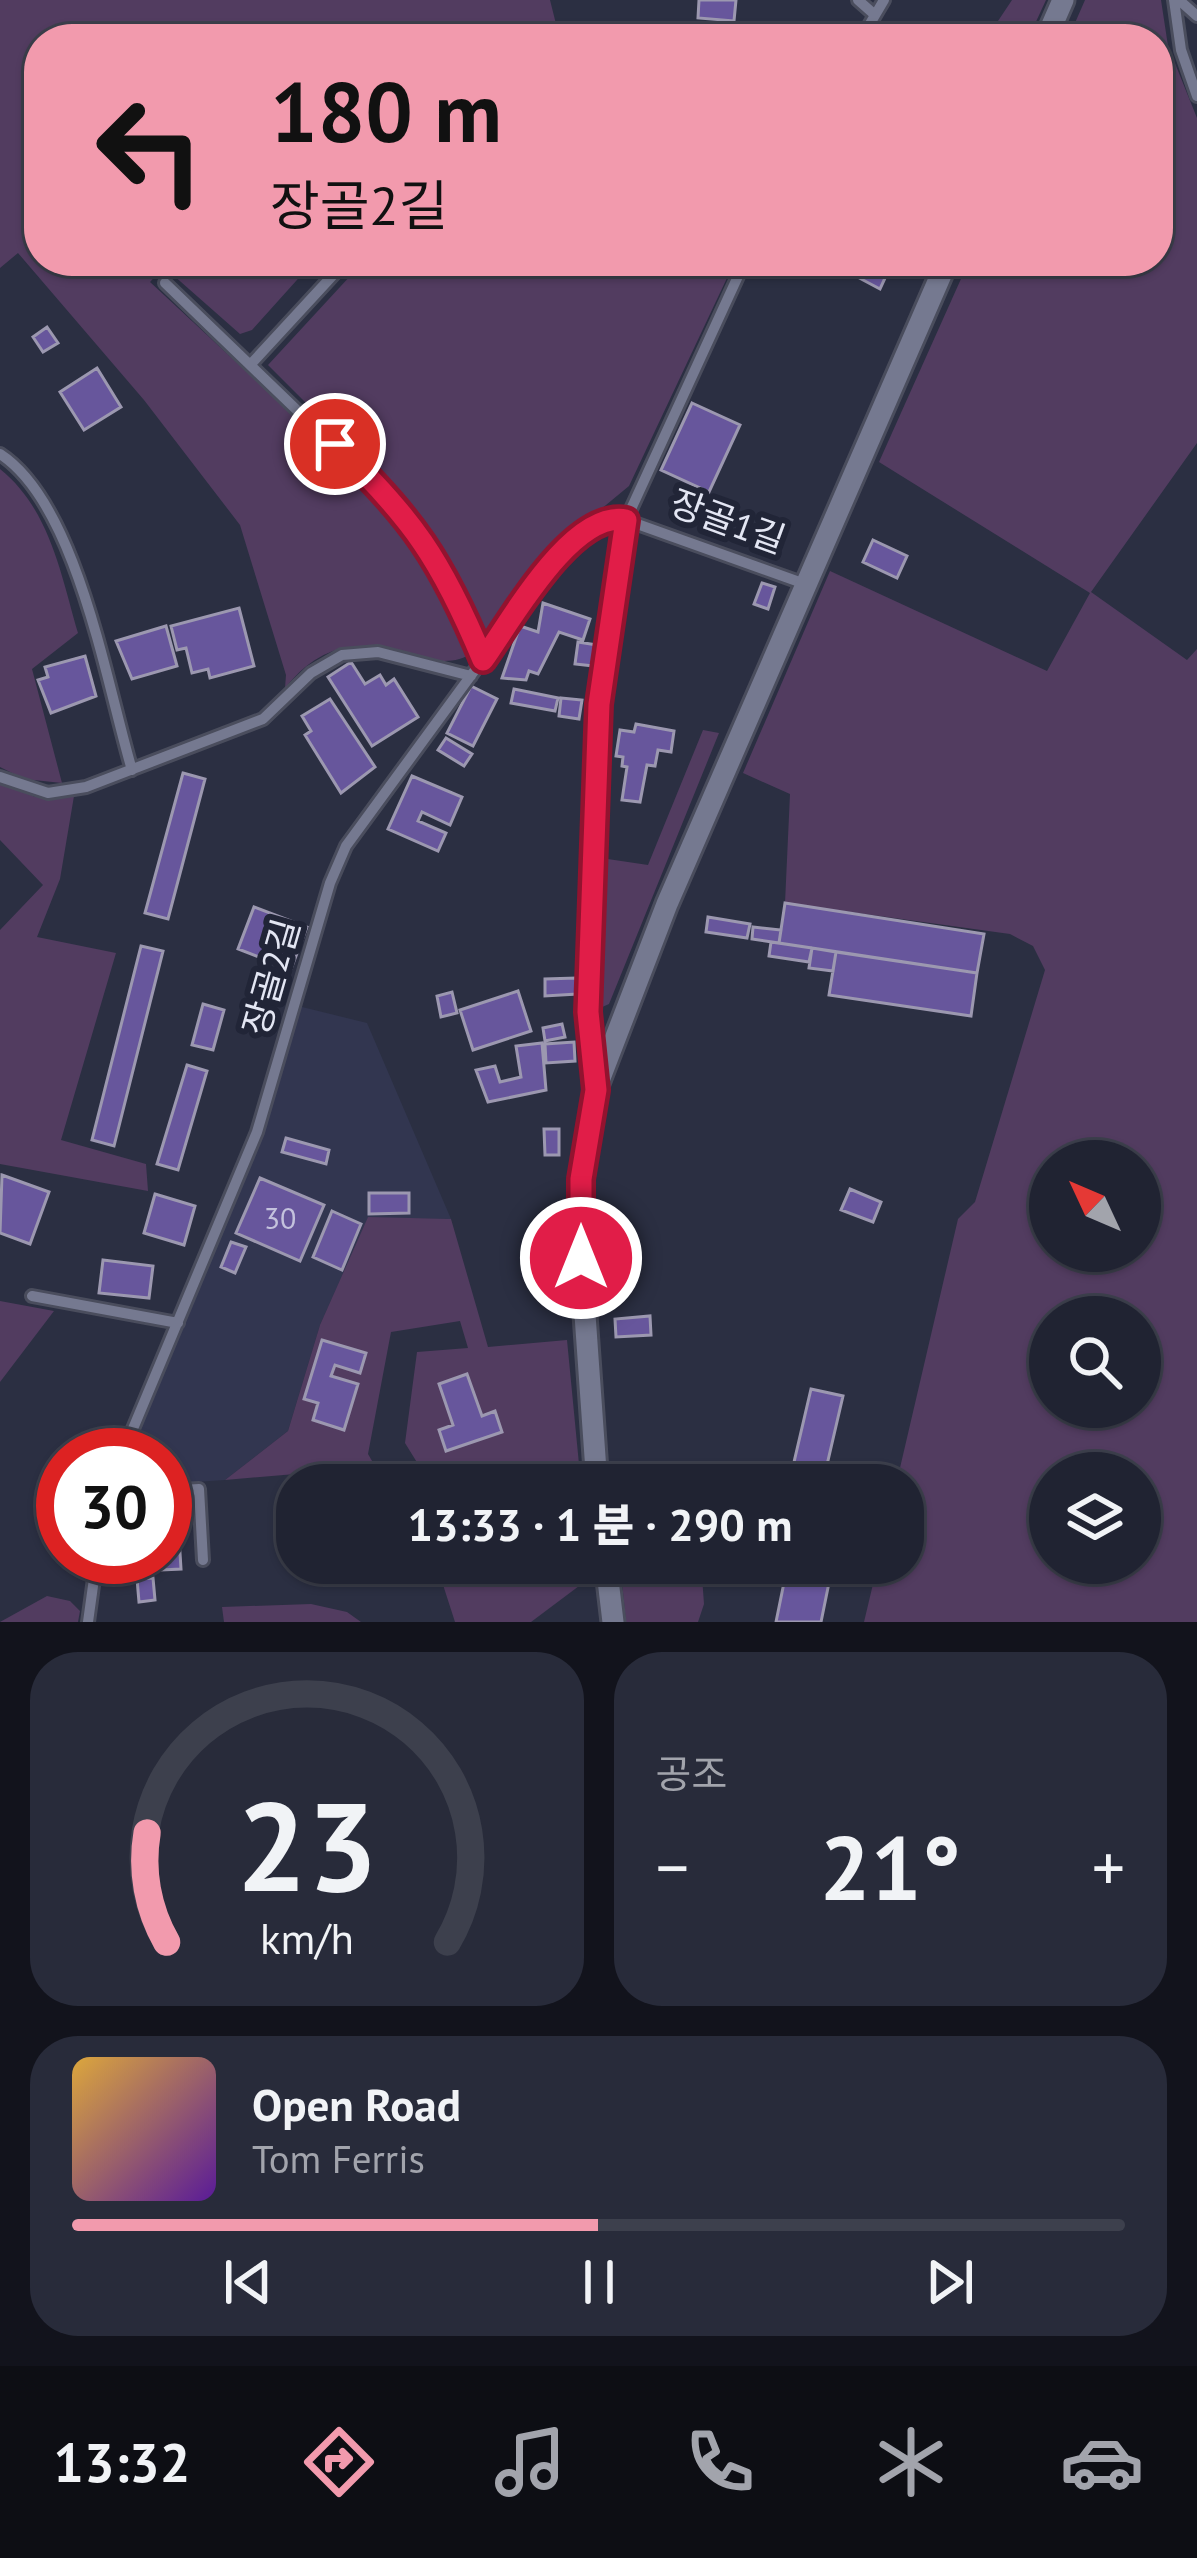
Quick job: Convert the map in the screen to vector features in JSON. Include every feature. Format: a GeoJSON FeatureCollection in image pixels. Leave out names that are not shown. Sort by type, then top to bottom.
{"type":"FeatureCollection","features":[{"type":"Feature","properties":{"kind":"street","name":"장골1길"},"geometry":{"type":"LineString","coordinates":[[595,1464],[584,1355],[581,1199],[596,1090],[667,904],[940,276]]}},
{"type":"Feature","properties":{"kind":"street"},"geometry":{"type":"LineString","coordinates":[[608,1584],[613,1622]]}},
{"type":"Feature","properties":{"kind":"lane"},"geometry":{"type":"LineString","coordinates":[[858,0],[875,15]]}},
{"type":"Feature","properties":{"kind":"lane"},"geometry":{"type":"LineString","coordinates":[[870,24],[884,0]]}},
{"type":"Feature","properties":{"kind":"lane"},"geometry":{"type":"LineString","coordinates":[[1177,0],[1197,16]]}},
{"type":"Feature","properties":{"kind":"lane"},"geometry":{"type":"LineString","coordinates":[[1177,0],[1181,50],[1197,96]]}},
{"type":"Feature","properties":{"kind":"lane"},"geometry":{"type":"LineString","coordinates":[[250,364],[332,276]]}},
{"type":"Feature","properties":{"kind":"lane"},"geometry":{"type":"LineString","coordinates":[[626,520],[738,276]]}},
{"type":"Feature","properties":{"kind":"lane"},"geometry":{"type":"LineString","coordinates":[[165,284],[412,521],[446,577],[483,660]]}},
{"type":"Feature","properties":{"kind":"lane"},"geometry":{"type":"LineString","coordinates":[[0,454],[28,476],[60,528],[132,770]]}},
{"type":"Feature","properties":{"kind":"lane","name":"장골1길"},"geometry":{"type":"LineString","coordinates":[[596,1090],[588,1012],[599,704],[626,520],[805,584]]}},
{"type":"Feature","properties":{"kind":"lane","name":"장골2길"},"geometry":{"type":"LineString","coordinates":[[133,1428],[257,1132],[330,883],[346,846],[557,558],[600,521],[626,520]]}},
{"type":"Feature","properties":{"kind":"lane"},"geometry":{"type":"LineString","coordinates":[[0,777],[34,791],[65,792],[132,770],[263,719],[311,673],[342,656],[378,652],[471,676]]}},
{"type":"Feature","properties":{"kind":"lane"},"geometry":{"type":"LineString","coordinates":[[32,1296],[178,1323]]}},
{"type":"Feature","properties":{"kind":"lane"},"geometry":{"type":"LineString","coordinates":[[192,1489],[199,1489],[203,1560]]}},
{"type":"Feature","properties":{"kind":"lane"},"geometry":{"type":"LineString","coordinates":[[88,1622],[93,1584]]}},
{"type":"Feature","properties":{"kind":"shaded area"},"geometry":{"type":"Polygon","coordinates":[[[0,0],[550,0],[556,24],[24,24],[24,260],[18,253],[0,268],[0,0]]]}},
{"type":"Feature","properties":{"kind":"shaded area"},"geometry":{"type":"Polygon","coordinates":[[[1012,0],[1046,0],[1035,24],[996,24],[1012,0]]]}},
{"type":"Feature","properties":{"kind":"shaded area"},"geometry":{"type":"Polygon","coordinates":[[[1085,0],[1161,0],[1165,24],[1075,24],[1085,0]]]}},
{"type":"Feature","properties":{"kind":"shaded area"},"geometry":{"type":"Polygon","coordinates":[[[1173,58],[1197,118],[1197,443],[1091,592],[1187,660],[1197,649],[1197,1622],[864,1622],[873,1584],[924,1584],[924,1464],[901,1464],[958,1219],[975,1202],[1045,970],[1033,946],[1010,934],[785,903],[790,794],[743,773],[830,571],[1047,671],[1090,593],[879,462],[962,276],[1173,276],[1173,58]]]}},
{"type":"Feature","properties":{"kind":"shaded area"},"geometry":{"type":"Polygon","coordinates":[[[38,276],[156,276],[150,282],[389,504],[438,574],[474,652],[454,660],[433,660],[363,647],[338,649],[312,662],[285,688],[286,675],[240,525],[144,400],[38,276]]]}},
{"type":"Feature","properties":{"kind":"shaded area"},"geometry":{"type":"Polygon","coordinates":[[[174,276],[301,276],[252,330],[240,334],[174,276]]]}},
{"type":"Feature","properties":{"kind":"shaded area"},"geometry":{"type":"Polygon","coordinates":[[[350,276],[728,276],[629,486],[554,548],[484,642],[421,518],[268,365],[350,276]]]}},
{"type":"Feature","properties":{"kind":"shaded area"},"geometry":{"type":"Polygon","coordinates":[[[0,469],[42,523],[78,633],[32,669],[62,783],[24,779],[0,767],[0,469]]]}},
{"type":"Feature","properties":{"kind":"shaded area"},"geometry":{"type":"Polygon","coordinates":[[[703,730],[719,733],[609,1004],[600,1008],[595,1000],[601,858],[648,865],[703,730]]]}},
{"type":"Feature","properties":{"kind":"shaded area"},"geometry":{"type":"Polygon","coordinates":[[[0,781],[35,797],[74,796],[60,879],[37,937],[116,953],[61,1140],[146,1164],[148,1191],[0,1164],[0,930],[43,885],[0,840],[0,781]]]}},
{"type":"Feature","properties":{"kind":"shaded area"},"geometry":{"type":"Polygon","coordinates":[[[298,1006],[367,1023],[451,1219],[368,1218],[320,1325],[288,1431],[225,1480],[192,1482],[192,1428],[141,1428],[264,1132],[298,1006]]]}},
{"type":"Feature","properties":{"kind":"shaded area"},"geometry":{"type":"Polygon","coordinates":[[[368,1217],[451,1219],[488,1347],[567,1340],[579,1464],[418,1464],[405,1443],[417,1352],[468,1348],[460,1321],[391,1332],[368,1454],[374,1464],[276,1464],[276,1476],[225,1480],[288,1431],[320,1325],[368,1217]]]}},
{"type":"Feature","properties":{"kind":"shaded area"},"geometry":{"type":"Polygon","coordinates":[[[0,1301],[54,1311],[0,1382],[0,1301]]]}},
{"type":"Feature","properties":{"kind":"shaded area"},"geometry":{"type":"Polygon","coordinates":[[[443,1584],[582,1584],[531,1622],[455,1622],[443,1584]]]}},
{"type":"Feature","properties":{"kind":"shaded area"},"geometry":{"type":"Polygon","coordinates":[[[622,1584],[703,1584],[704,1604],[698,1622],[626,1622],[622,1584]]]}},
{"type":"Feature","properties":{"kind":"shaded area"},"geometry":{"type":"Polygon","coordinates":[[[47,1596],[70,1601],[80,1611],[78,1622],[0,1622],[47,1596]]]}},
{"type":"Feature","properties":{"kind":"shaded area"},"geometry":{"type":"Polygon","coordinates":[[[311,1604],[347,1612],[361,1622],[224,1622],[222,1607],[311,1604]]]}},
{"type":"Feature","properties":{"kind":"building"},"geometry":{"type":"Polygon","coordinates":[[[699,0],[736,0],[734,21],[698,18],[699,0]]]}},
{"type":"Feature","properties":{"kind":"building"},"geometry":{"type":"Polygon","coordinates":[[[856,276],[886,276],[880,289],[856,276]]]}},
{"type":"Feature","properties":{"kind":"building"},"geometry":{"type":"Polygon","coordinates":[[[47,327],[58,343],[43,352],[33,337],[47,327]]]}},
{"type":"Feature","properties":{"kind":"building"},"geometry":{"type":"Polygon","coordinates":[[[97,368],[121,407],[84,430],[60,392],[97,368]]]}},
{"type":"Feature","properties":{"kind":"building"},"geometry":{"type":"Polygon","coordinates":[[[692,403],[740,425],[709,492],[661,470],[692,403]]]}},
{"type":"Feature","properties":{"kind":"building"},"geometry":{"type":"Polygon","coordinates":[[[873,540],[907,556],[897,578],[863,562],[873,540]]]}},
{"type":"Feature","properties":{"kind":"building"},"geometry":{"type":"Polygon","coordinates":[[[762,583],[775,587],[768,609],[754,604],[762,583]]]}},
{"type":"Feature","properties":{"kind":"building"},"geometry":{"type":"Polygon","coordinates":[[[543,603],[590,619],[583,640],[559,632],[538,674],[529,671],[526,680],[502,678],[520,626],[538,632],[543,603]]]}},
{"type":"Feature","properties":{"kind":"building"},"geometry":{"type":"Polygon","coordinates":[[[239,608],[254,666],[210,678],[208,669],[192,673],[186,648],[177,650],[171,626],[239,608]]]}},
{"type":"Feature","properties":{"kind":"building"},"geometry":{"type":"Polygon","coordinates":[[[166,626],[177,666],[132,679],[116,641],[166,626]]]}},
{"type":"Feature","properties":{"kind":"building"},"geometry":{"type":"Polygon","coordinates":[[[578,642],[597,645],[594,666],[575,664],[578,642]]]}},
{"type":"Feature","properties":{"kind":"building"},"geometry":{"type":"Polygon","coordinates":[[[85,656],[96,696],[51,713],[38,680],[48,677],[45,667],[85,656]]]}},
{"type":"Feature","properties":{"kind":"building"},"geometry":{"type":"Polygon","coordinates":[[[351,662],[365,684],[380,675],[386,685],[394,679],[418,717],[372,746],[328,677],[351,662]]]}},
{"type":"Feature","properties":{"kind":"building"},"geometry":{"type":"Polygon","coordinates":[[[471,686],[497,699],[473,746],[447,733],[471,686]]]}},
{"type":"Feature","properties":{"kind":"building"},"geometry":{"type":"Polygon","coordinates":[[[514,689],[558,698],[555,711],[511,703],[514,689]]]}},
{"type":"Feature","properties":{"kind":"building"},"geometry":{"type":"Polygon","coordinates":[[[561,698],[582,700],[579,719],[559,716],[561,698]]]}},
{"type":"Feature","properties":{"kind":"building"},"geometry":{"type":"Polygon","coordinates":[[[330,699],[375,767],[341,793],[305,735],[311,731],[302,716],[330,699]]]}},
{"type":"Feature","properties":{"kind":"building"},"geometry":{"type":"Polygon","coordinates":[[[636,724],[674,731],[671,752],[658,750],[655,766],[647,765],[640,802],[622,800],[627,767],[622,766],[623,757],[616,756],[620,730],[634,732],[636,724]]]}},
{"type":"Feature","properties":{"kind":"building"},"geometry":{"type":"Polygon","coordinates":[[[446,738],[472,754],[464,766],[438,750],[446,738]]]}},
{"type":"Feature","properties":{"kind":"building"},"geometry":{"type":"Polygon","coordinates":[[[183,773],[205,779],[168,919],[145,913],[183,773]]]}},
{"type":"Feature","properties":{"kind":"building"},"geometry":{"type":"Polygon","coordinates":[[[412,776],[462,797],[450,825],[422,812],[418,821],[446,833],[438,851],[388,829],[412,776]]]}},
{"type":"Feature","properties":{"kind":"building"},"geometry":{"type":"Polygon","coordinates":[[[785,903],[984,934],[977,973],[779,943],[785,903]]]}},
{"type":"Feature","properties":{"kind":"building"},"geometry":{"type":"Polygon","coordinates":[[[254,907],[307,927],[291,969],[238,949],[254,907]]]}},
{"type":"Feature","properties":{"kind":"building"},"geometry":{"type":"Polygon","coordinates":[[[708,917],[750,924],[747,938],[706,932],[708,917]]]}},
{"type":"Feature","properties":{"kind":"building"},"geometry":{"type":"Polygon","coordinates":[[[753,927],[781,930],[779,943],[752,939],[753,927]]]}},
{"type":"Feature","properties":{"kind":"building"},"geometry":{"type":"Polygon","coordinates":[[[771,942],[812,948],[809,962],[769,956],[771,942]]]}},
{"type":"Feature","properties":{"kind":"building"},"geometry":{"type":"Polygon","coordinates":[[[141,946],[163,951],[114,1146],[92,1140],[141,946]]]}},
{"type":"Feature","properties":{"kind":"building"},"geometry":{"type":"Polygon","coordinates":[[[812,948],[836,952],[833,971],[809,968],[812,948]]]}},
{"type":"Feature","properties":{"kind":"building"},"geometry":{"type":"Polygon","coordinates":[[[836,952],[977,973],[971,1016],[829,995],[836,952]]]}},
{"type":"Feature","properties":{"kind":"building"},"geometry":{"type":"Polygon","coordinates":[[[576,978],[577,994],[545,996],[545,979],[576,978]]]}},
{"type":"Feature","properties":{"kind":"building"},"geometry":{"type":"Polygon","coordinates":[[[518,991],[531,1031],[473,1050],[460,1010],[518,991]]]}},
{"type":"Feature","properties":{"kind":"building"},"geometry":{"type":"Polygon","coordinates":[[[452,992],[457,1013],[441,1017],[437,996],[452,992]]]}},
{"type":"Feature","properties":{"kind":"building"},"geometry":{"type":"Polygon","coordinates":[[[203,1004],[224,1010],[213,1050],[192,1045],[203,1004]]]}},
{"type":"Feature","properties":{"kind":"building"},"geometry":{"type":"Polygon","coordinates":[[[562,1024],[565,1037],[545,1041],[543,1028],[562,1024]]]}},
{"type":"Feature","properties":{"kind":"building"},"geometry":{"type":"Polygon","coordinates":[[[574,1042],[575,1061],[546,1063],[545,1044],[574,1042]]]}},
{"type":"Feature","properties":{"kind":"building"},"geometry":{"type":"Polygon","coordinates":[[[542,1043],[546,1090],[488,1102],[476,1070],[495,1066],[500,1082],[521,1077],[516,1046],[542,1043]]]}},
{"type":"Feature","properties":{"kind":"building"},"geometry":{"type":"Polygon","coordinates":[[[187,1065],[207,1071],[178,1170],[157,1164],[187,1065]]]}},
{"type":"Feature","properties":{"kind":"building"},"geometry":{"type":"Polygon","coordinates":[[[544,1129],[559,1129],[559,1155],[545,1155],[544,1129]]]}},
{"type":"Feature","properties":{"kind":"building"},"geometry":{"type":"Polygon","coordinates":[[[286,1138],[329,1150],[326,1164],[282,1152],[286,1138]]]}},
{"type":"Feature","properties":{"kind":"building"},"geometry":{"type":"Polygon","coordinates":[[[2,1175],[49,1192],[30,1244],[0,1233],[2,1175]]]}},
{"type":"Feature","properties":{"kind":"building"},"geometry":{"type":"Polygon","coordinates":[[[260,1178],[324,1205],[300,1261],[236,1233],[260,1178]]]}},
{"type":"Feature","properties":{"kind":"building"},"geometry":{"type":"Polygon","coordinates":[[[850,1189],[881,1202],[873,1222],[841,1210],[850,1189]]]}},
{"type":"Feature","properties":{"kind":"building"},"geometry":{"type":"Polygon","coordinates":[[[369,1193],[409,1193],[409,1213],[369,1214],[369,1193]]]}},
{"type":"Feature","properties":{"kind":"building"},"geometry":{"type":"Polygon","coordinates":[[[155,1194],[195,1206],[184,1245],[144,1233],[155,1194]]]}},
{"type":"Feature","properties":{"kind":"building"},"geometry":{"type":"Polygon","coordinates":[[[332,1211],[361,1224],[342,1270],[313,1257],[332,1211]]]}},
{"type":"Feature","properties":{"kind":"building"},"geometry":{"type":"Polygon","coordinates":[[[231,1242],[246,1247],[235,1273],[221,1267],[231,1242]]]}},
{"type":"Feature","properties":{"kind":"building"},"geometry":{"type":"Polygon","coordinates":[[[103,1260],[153,1266],[149,1298],[99,1293],[103,1260]]]}},
{"type":"Feature","properties":{"kind":"building"},"geometry":{"type":"Polygon","coordinates":[[[650,1316],[651,1335],[616,1337],[615,1319],[650,1316]]]}},
{"type":"Feature","properties":{"kind":"building"},"geometry":{"type":"Polygon","coordinates":[[[322,1340],[366,1353],[360,1373],[335,1365],[331,1376],[358,1384],[344,1430],[313,1420],[318,1403],[304,1399],[322,1340]]]}},
{"type":"Feature","properties":{"kind":"building"},"geometry":{"type":"Polygon","coordinates":[[[467,1374],[482,1416],[495,1411],[502,1432],[446,1451],[439,1430],[453,1425],[439,1384],[467,1374]]]}},
{"type":"Feature","properties":{"kind":"building"},"geometry":{"type":"Polygon","coordinates":[[[811,1389],[843,1396],[827,1464],[794,1464],[811,1389]]]}},
{"type":"Feature","properties":{"kind":"building"},"geometry":{"type":"Polygon","coordinates":[[[137,1584],[154,1584],[155,1600],[139,1602],[137,1584]]]}},
{"type":"Feature","properties":{"kind":"building"},"geometry":{"type":"Polygon","coordinates":[[[784,1584],[829,1584],[821,1622],[776,1622],[784,1584]]]}},
{"type":"Feature","properties":{"kind":"route"},"geometry":{"type":"LineString","coordinates":[[335,444],[391,497],[430,546],[483,660],[557,558],[582,533],[600,521],[626,520],[599,704],[588,1012],[596,1090],[581,1179],[581,1258]]}}]}
